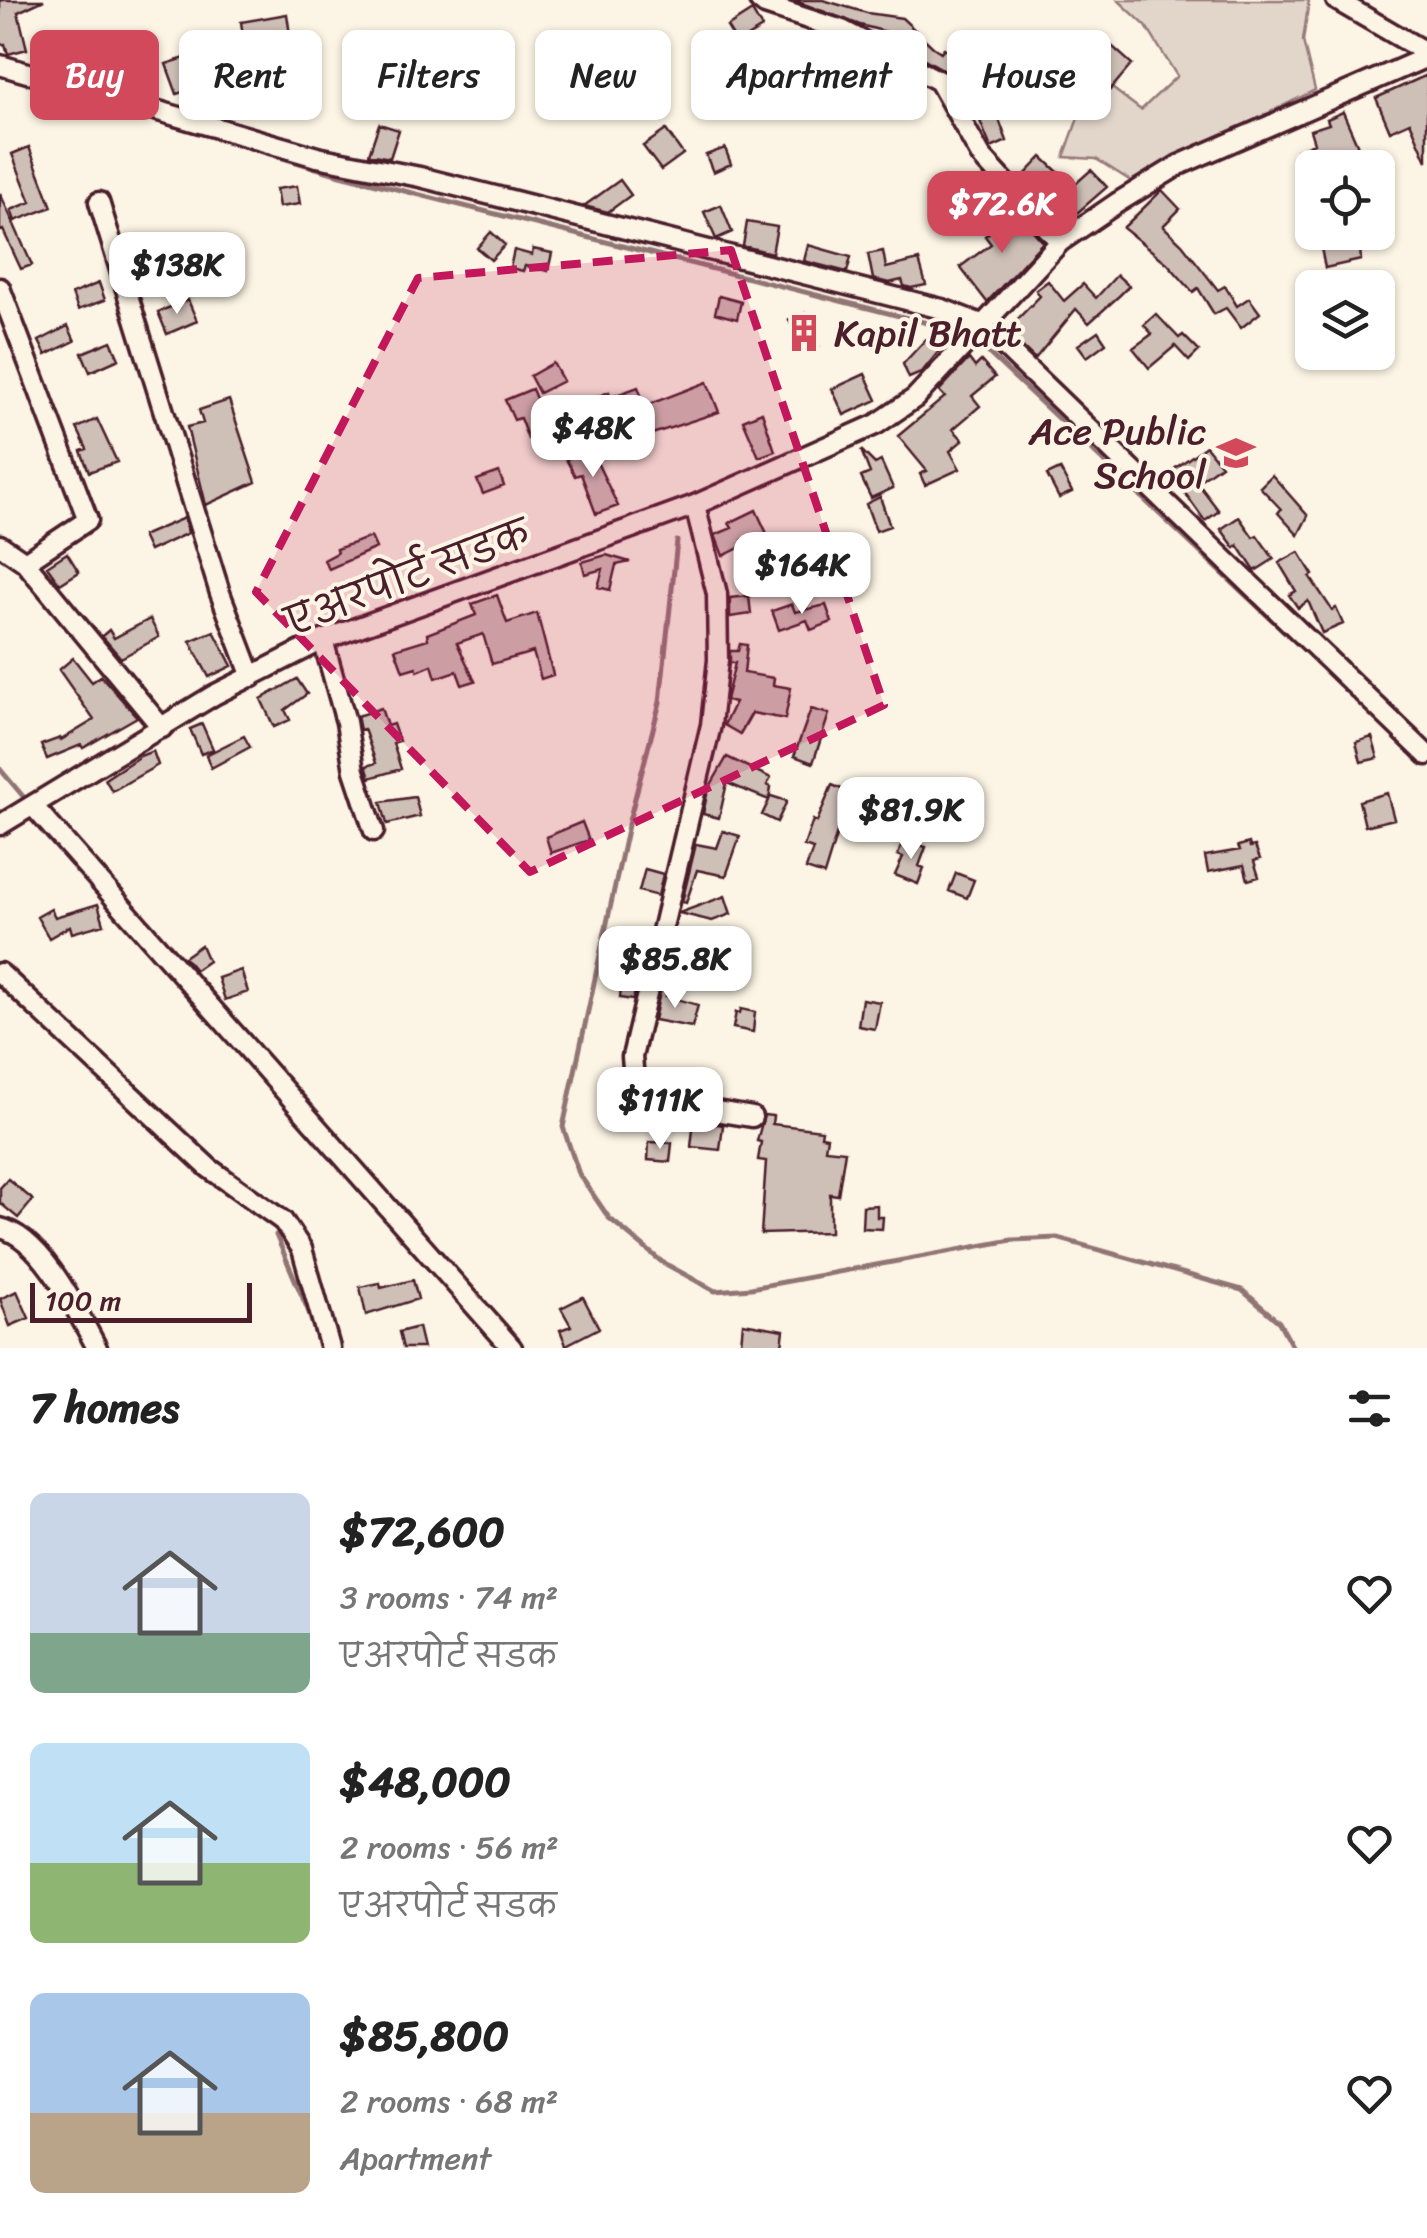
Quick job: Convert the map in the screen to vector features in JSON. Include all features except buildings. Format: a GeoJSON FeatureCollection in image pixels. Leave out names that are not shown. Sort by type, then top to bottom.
{"type":"FeatureCollection","features":[{"type":"Feature","properties":{"kind":"street"},"geometry":{"type":"LineString","coordinates":[[759,0],[842,30],[939,81],[982,156],[1060,242]]}},
{"type":"Feature","properties":{"kind":"street"},"geometry":{"type":"LineString","coordinates":[[1336,0],[1427,55]]}},
{"type":"Feature","properties":{"kind":"street","name":"एअरपोर्ट सडक"},"geometry":{"type":"LineString","coordinates":[[0,825],[214,695],[323,640],[694,505],[878,424],[915,398],[1060,242],[1178,165],[1427,55]]}},
{"type":"Feature","properties":{"kind":"street"},"geometry":{"type":"LineString","coordinates":[[0,65],[317,157],[440,182],[942,310],[981,324],[1427,755]]}},
{"type":"Feature","properties":{"kind":"street"},"geometry":{"type":"LineString","coordinates":[[99,202],[220,593],[252,677]]}},
{"type":"Feature","properties":{"kind":"street"},"geometry":{"type":"LineString","coordinates":[[0,288],[88,520],[25,562]]}},
{"type":"Feature","properties":{"kind":"street"},"geometry":{"type":"LineString","coordinates":[[694,505],[717,594],[718,660],[711,726],[632,1057],[634,1090],[685,1106],[752,1117]]}},
{"type":"Feature","properties":{"kind":"street"},"geometry":{"type":"LineString","coordinates":[[0,545],[25,562],[162,728]]}},
{"type":"Feature","properties":{"kind":"street"},"geometry":{"type":"LineString","coordinates":[[323,640],[346,722],[354,771],[374,832]]}},
{"type":"Feature","properties":{"kind":"street"},"geometry":{"type":"LineString","coordinates":[[30,809],[512,1348]]}},
{"type":"Feature","properties":{"kind":"street"},"geometry":{"type":"LineString","coordinates":[[0,972],[209,1168],[282,1221],[302,1249],[330,1348]]}},
{"type":"Feature","properties":{"kind":"street"},"geometry":{"type":"LineString","coordinates":[[0,1228],[12,1231],[34,1250],[69,1297],[97,1348]]}},
{"type":"Feature","properties":{"kind":"highlighted area"},"geometry":{"type":"Polygon","coordinates":[[[731,250],[884,705],[530,872],[256,592],[418,278],[731,250]]]}},
{"type":"Feature","properties":{"kind":"shaded area"},"geometry":{"type":"Polygon","coordinates":[[[1118,0],[1309,0],[1303,41],[1315,90],[1131,181],[1096,159],[1064,157],[1077,120],[1111,120],[1111,87],[1141,110],[1177,76],[1146,26],[1118,0]]]}},
{"type":"Feature","properties":{"kind":"waterway"},"geometry":{"type":"LineString","coordinates":[[156,120],[333,173],[959,331]]}},
{"type":"Feature","properties":{"kind":"waterway"},"geometry":{"type":"LineString","coordinates":[[982,347],[1388,729]]}},
{"type":"Feature","properties":{"kind":"waterway"},"geometry":{"type":"LineString","coordinates":[[677,541],[660,702],[628,825],[563,1127],[579,1174],[609,1218],[662,1262],[715,1291],[751,1288],[1012,1240],[1057,1238],[1242,1290],[1279,1322],[1293,1348]]}},
{"type":"Feature","properties":{"kind":"waterway"},"geometry":{"type":"LineString","coordinates":[[0,769],[27,801]]}},
{"type":"Feature","properties":{"kind":"waterway"},"geometry":{"type":"LineString","coordinates":[[276,1235],[320,1348]]}},
{"type":"Feature","properties":{"kind":"place","name":"Kapil Bhatt"},"geometry":{"type":"Point","coordinates":[804,333]}},
{"type":"Feature","properties":{"kind":"place","name":"Ace Public School"},"geometry":{"type":"Point","coordinates":[1236,453]}}]}
